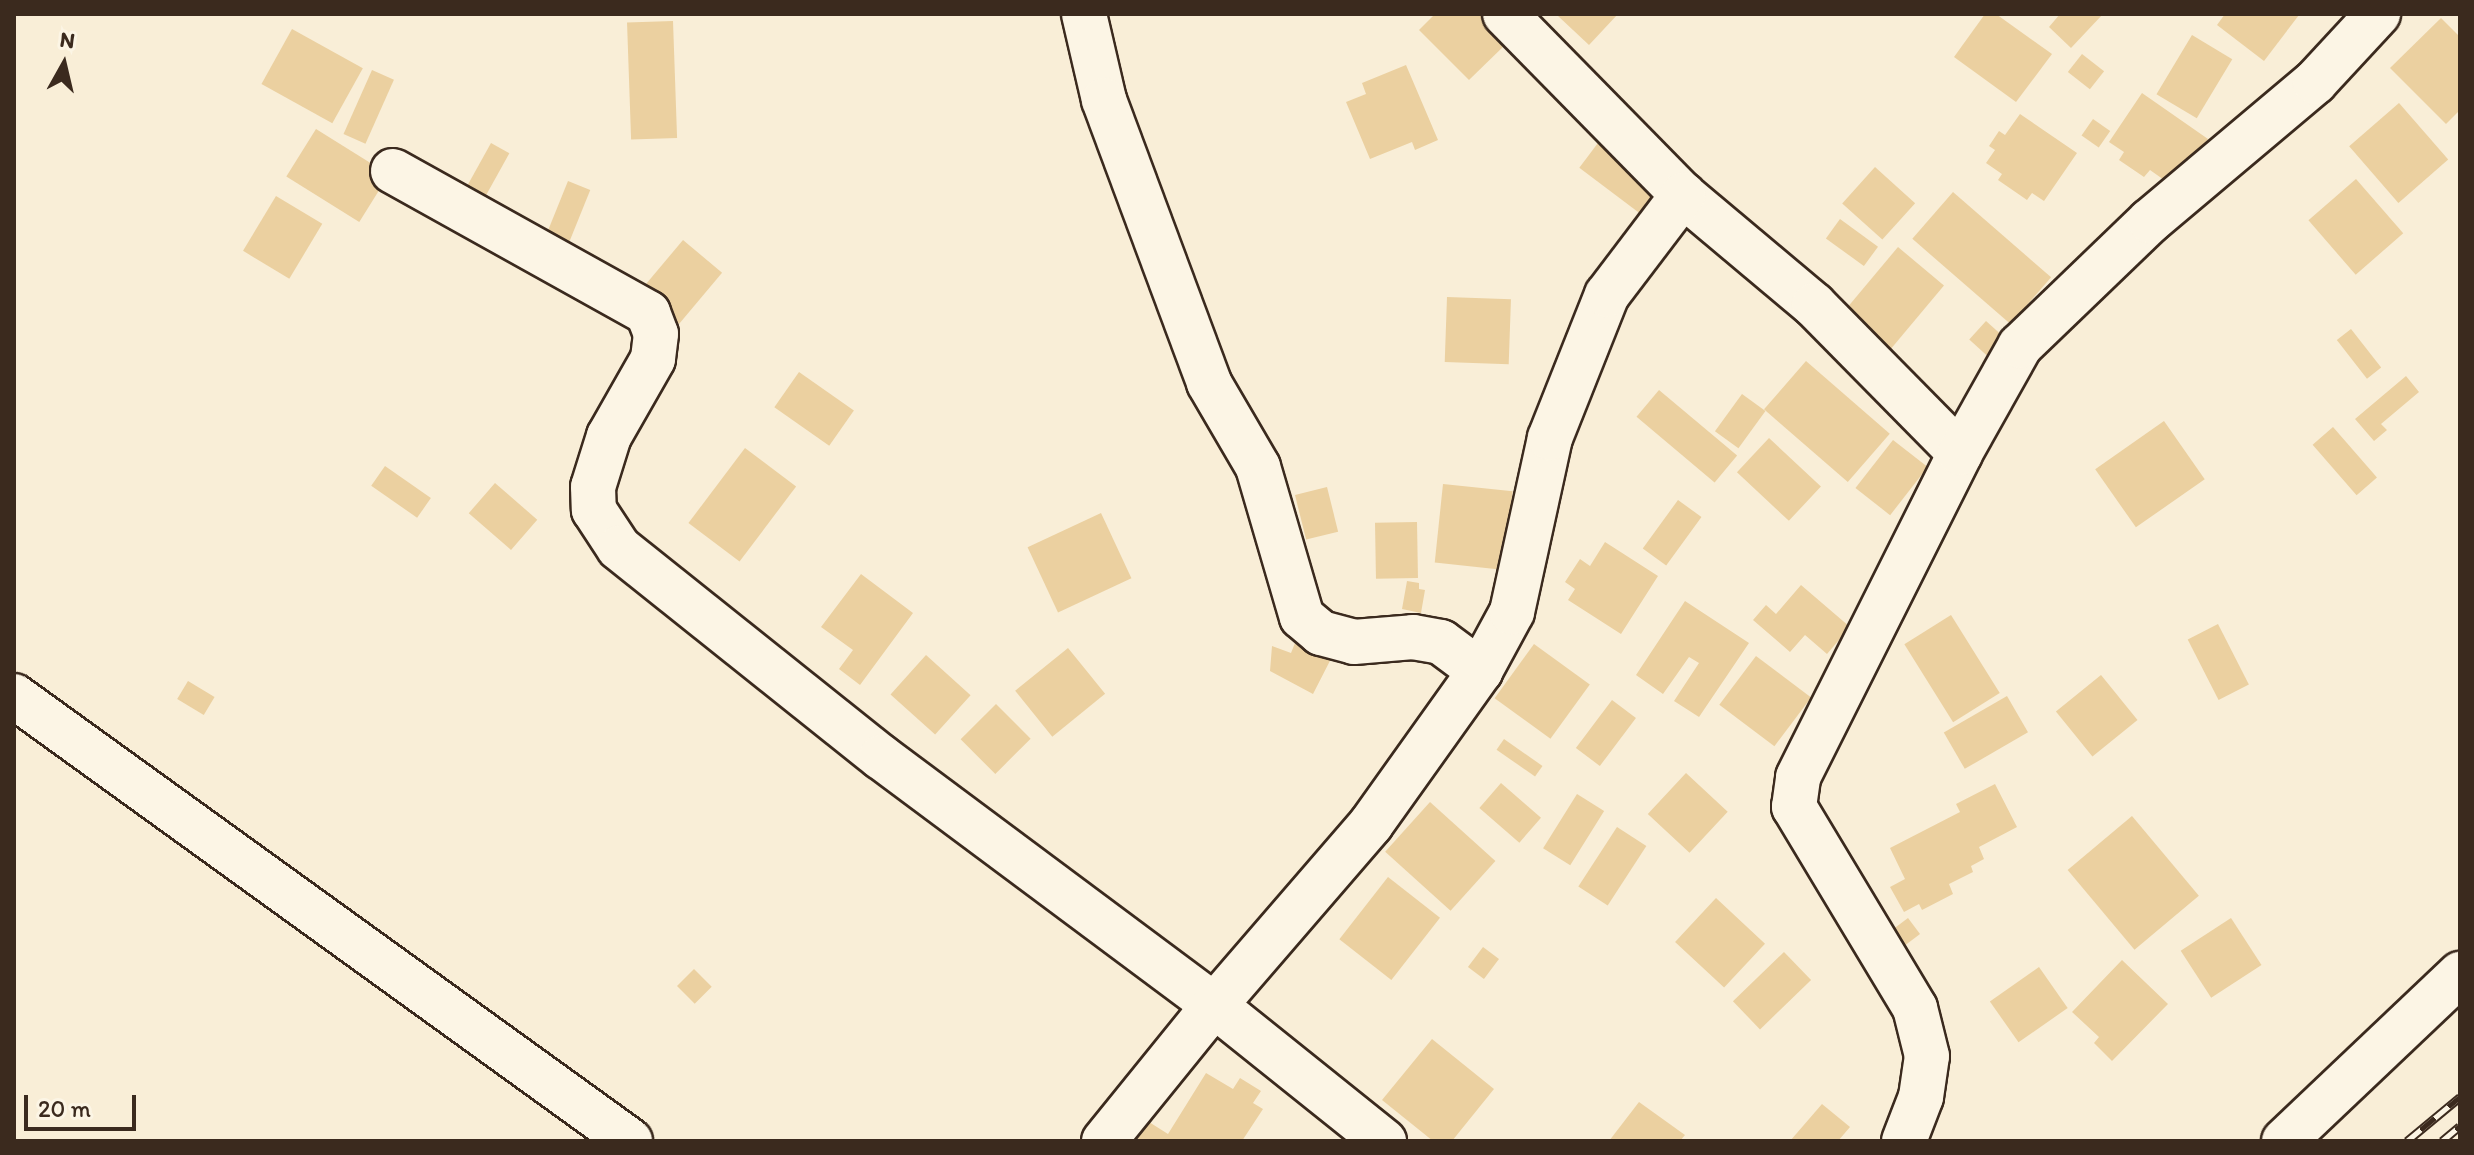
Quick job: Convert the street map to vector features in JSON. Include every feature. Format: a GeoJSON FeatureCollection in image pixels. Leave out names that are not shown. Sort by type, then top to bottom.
{"type":"FeatureCollection","features":[{"type":"Feature","properties":{"kind":"street"},"geometry":{"type":"LineString","coordinates":[[1084,14],[1104,100],[1209,383],[1258,467],[1302,617],[1321,633],[1354,642],[1413,637],[1441,642],[1480,671]]}},
{"type":"Feature","properties":{"kind":"street"},"geometry":{"type":"LineString","coordinates":[[1505,14],[1683,195],[1814,305],[1960,453]]}},
{"type":"Feature","properties":{"kind":"street"},"geometry":{"type":"LineString","coordinates":[[1904,1141],[1921,1097],[1927,1056],[1915,1008],[1794,807],[1798,777],[1960,453],[2020,346],[2150,221],[2315,82],[2378,14]]}},
{"type":"Feature","properties":{"kind":"street"},"geometry":{"type":"LineString","coordinates":[[393,171],[648,313],[656,334],[653,359],[609,436],[593,487],[594,510],[619,548],[881,757],[1214,1005],[1384,1141]]}},
{"type":"Feature","properties":{"kind":"street"},"geometry":{"type":"LineString","coordinates":[[1104,1141],[1214,1005],[1371,824],[1480,671],[1512,612],[1550,438],[1607,295],[1683,195]]}},
{"type":"Feature","properties":{"kind":"street"},"geometry":{"type":"LineString","coordinates":[[14,696],[630,1141]]}},
{"type":"Feature","properties":{"kind":"street"},"geometry":{"type":"LineString","coordinates":[[2284,1141],[2460,974]]}},
{"type":"Feature","properties":{"kind":"building"},"geometry":{"type":"Polygon","coordinates":[[[1435,14],[1479,14],[1507,43],[1469,80],[1419,30],[1435,14]]]}},
{"type":"Feature","properties":{"kind":"building"},"geometry":{"type":"Polygon","coordinates":[[[1559,14],[1618,14],[1589,45],[1559,14]]]}},
{"type":"Feature","properties":{"kind":"building"},"geometry":{"type":"Polygon","coordinates":[[[1985,14],[1996,14],[2052,54],[2016,102],[1954,57],[1985,14]]]}},
{"type":"Feature","properties":{"kind":"building"},"geometry":{"type":"Polygon","coordinates":[[[2060,14],[2103,14],[2071,48],[2049,27],[2060,14]]]}},
{"type":"Feature","properties":{"kind":"building"},"geometry":{"type":"Polygon","coordinates":[[[2225,14],[2299,15],[2264,61],[2217,25],[2225,14]]]}},
{"type":"Feature","properties":{"kind":"building"},"geometry":{"type":"Polygon","coordinates":[[[2441,18],[2460,37],[2460,110],[2446,124],[2390,68],[2441,18]]]}},
{"type":"Feature","properties":{"kind":"building"},"geometry":{"type":"Polygon","coordinates":[[[673,21],[677,138],[631,140],[627,23],[673,21]]]}},
{"type":"Feature","properties":{"kind":"building"},"geometry":{"type":"Polygon","coordinates":[[[292,29],[363,68],[332,123],[261,84],[292,29]]]}},
{"type":"Feature","properties":{"kind":"building"},"geometry":{"type":"Polygon","coordinates":[[[2192,35],[2232,59],[2197,118],[2156,94],[2192,35]]]}},
{"type":"Feature","properties":{"kind":"building"},"geometry":{"type":"Polygon","coordinates":[[[2082,54],[2104,71],[2090,89],[2068,72],[2082,54]]]}},
{"type":"Feature","properties":{"kind":"building"},"geometry":{"type":"Polygon","coordinates":[[[1406,65],[1438,140],[1415,150],[1412,142],[1370,159],[1346,102],[1366,94],[1362,83],[1406,65]]]}},
{"type":"Feature","properties":{"kind":"building"},"geometry":{"type":"Polygon","coordinates":[[[372,70],[394,80],[365,144],[344,134],[372,70]]]}},
{"type":"Feature","properties":{"kind":"building"},"geometry":{"type":"Polygon","coordinates":[[[2142,93],[2208,139],[2174,187],[2150,170],[2144,177],[2119,160],[2124,152],[2109,142],[2142,93]]]}},
{"type":"Feature","properties":{"kind":"building"},"geometry":{"type":"Polygon","coordinates":[[[2399,103],[2448,160],[2398,203],[2349,146],[2399,103]]]}},
{"type":"Feature","properties":{"kind":"building"},"geometry":{"type":"Polygon","coordinates":[[[2020,114],[2077,153],[2044,201],[2032,193],[2027,200],[1998,180],[2002,174],[1986,163],[1995,150],[1989,146],[1999,131],[2005,135],[2020,114]]]}},
{"type":"Feature","properties":{"kind":"building"},"geometry":{"type":"Polygon","coordinates":[[[2093,119],[2110,131],[2099,147],[2082,135],[2093,119]]]}},
{"type":"Feature","properties":{"kind":"building"},"geometry":{"type":"Polygon","coordinates":[[[316,129],[389,175],[359,222],[286,176],[316,129]]]}},
{"type":"Feature","properties":{"kind":"building"},"geometry":{"type":"Polygon","coordinates":[[[1604,135],[1669,184],[1644,216],[1579,168],[1604,135]]]}},
{"type":"Feature","properties":{"kind":"building"},"geometry":{"type":"Polygon","coordinates":[[[491,143],[509,153],[479,208],[460,198],[491,143]]]}},
{"type":"Feature","properties":{"kind":"building"},"geometry":{"type":"Polygon","coordinates":[[[1875,167],[1915,203],[1882,240],[1842,203],[1875,167]]]}},
{"type":"Feature","properties":{"kind":"building"},"geometry":{"type":"Polygon","coordinates":[[[2356,179],[2403,233],[2356,275],[2308,220],[2356,179]]]}},
{"type":"Feature","properties":{"kind":"building"},"geometry":{"type":"Polygon","coordinates":[[[568,181],[590,190],[564,254],[542,245],[568,181]]]}},
{"type":"Feature","properties":{"kind":"building"},"geometry":{"type":"Polygon","coordinates":[[[1953,192],[2051,277],[2010,324],[1912,239],[1953,192]]]}},
{"type":"Feature","properties":{"kind":"building"},"geometry":{"type":"Polygon","coordinates":[[[276,196],[322,224],[289,279],[243,251],[276,196]]]}},
{"type":"Feature","properties":{"kind":"building"},"geometry":{"type":"Polygon","coordinates":[[[1840,219],[1878,247],[1864,266],[1826,238],[1840,219]]]}},
{"type":"Feature","properties":{"kind":"building"},"geometry":{"type":"Polygon","coordinates":[[[683,240],[722,273],[679,324],[640,291],[683,240]]]}},
{"type":"Feature","properties":{"kind":"building"},"geometry":{"type":"Polygon","coordinates":[[[1898,247],[1944,286],[1889,351],[1843,313],[1898,247]]]}},
{"type":"Feature","properties":{"kind":"building"},"geometry":{"type":"Polygon","coordinates":[[[1447,297],[1511,299],[1509,364],[1445,362],[1447,297]]]}},
{"type":"Feature","properties":{"kind":"building"},"geometry":{"type":"Polygon","coordinates":[[[1986,321],[2008,341],[1992,360],[1969,340],[1986,321]]]}},
{"type":"Feature","properties":{"kind":"building"},"geometry":{"type":"Polygon","coordinates":[[[2351,329],[2381,368],[2367,379],[2337,340],[2351,329]]]}},
{"type":"Feature","properties":{"kind":"building"},"geometry":{"type":"Polygon","coordinates":[[[1806,361],[1890,434],[1848,482],[1764,409],[1806,361]]]}},
{"type":"Feature","properties":{"kind":"building"},"geometry":{"type":"Polygon","coordinates":[[[799,372],[854,410],[829,446],[774,407],[799,372]]]}},
{"type":"Feature","properties":{"kind":"building"},"geometry":{"type":"Polygon","coordinates":[[[2406,376],[2419,392],[2381,424],[2387,430],[2374,441],[2355,419],[2406,376]]]}},
{"type":"Feature","properties":{"kind":"building"},"geometry":{"type":"Polygon","coordinates":[[[1659,390],[1737,456],[1715,482],[1637,417],[1659,390]]]}},
{"type":"Feature","properties":{"kind":"building"},"geometry":{"type":"Polygon","coordinates":[[[1742,394],[1765,411],[1738,448],[1715,431],[1742,394]]]}},
{"type":"Feature","properties":{"kind":"building"},"geometry":{"type":"Polygon","coordinates":[[[2164,421],[2205,479],[2136,527],[2095,469],[2164,421]]]}},
{"type":"Feature","properties":{"kind":"building"},"geometry":{"type":"Polygon","coordinates":[[[2333,427],[2377,478],[2357,495],[2313,445],[2333,427]]]}},
{"type":"Feature","properties":{"kind":"building"},"geometry":{"type":"Polygon","coordinates":[[[1769,438],[1821,486],[1789,521],[1737,472],[1769,438]]]}},
{"type":"Feature","properties":{"kind":"building"},"geometry":{"type":"Polygon","coordinates":[[[1893,440],[1928,467],[1890,515],[1855,488],[1893,440]]]}},
{"type":"Feature","properties":{"kind":"building"},"geometry":{"type":"Polygon","coordinates":[[[745,448],[796,487],[740,562],[688,523],[745,448]]]}},
{"type":"Feature","properties":{"kind":"building"},"geometry":{"type":"Polygon","coordinates":[[[385,466],[431,498],[417,518],[371,486],[385,466]]]}},
{"type":"Feature","properties":{"kind":"building"},"geometry":{"type":"Polygon","coordinates":[[[495,483],[537,520],[511,550],[469,513],[495,483]]]}},
{"type":"Feature","properties":{"kind":"building"},"geometry":{"type":"Polygon","coordinates":[[[1443,484],[1513,491],[1504,570],[1435,563],[1443,484]]]}},
{"type":"Feature","properties":{"kind":"building"},"geometry":{"type":"Polygon","coordinates":[[[1327,487],[1338,532],[1306,540],[1295,495],[1327,487]]]}},
{"type":"Feature","properties":{"kind":"building"},"geometry":{"type":"Polygon","coordinates":[[[1678,500],[1701,517],[1666,566],[1643,549],[1678,500]]]}},
{"type":"Feature","properties":{"kind":"building"},"geometry":{"type":"Polygon","coordinates":[[[1101,513],[1131,578],[1058,612],[1028,547],[1101,513]]]}},
{"type":"Feature","properties":{"kind":"building"},"geometry":{"type":"Polygon","coordinates":[[[1417,522],[1418,578],[1376,579],[1375,523],[1417,522]]]}},
{"type":"Feature","properties":{"kind":"building"},"geometry":{"type":"Polygon","coordinates":[[[1605,542],[1658,576],[1621,634],[1568,600],[1575,589],[1565,582],[1580,559],[1590,566],[1605,542]]]}},
{"type":"Feature","properties":{"kind":"building"},"geometry":{"type":"Polygon","coordinates":[[[861,574],[913,613],[860,685],[839,669],[853,650],[821,627],[861,574]]]}},
{"type":"Feature","properties":{"kind":"building"},"geometry":{"type":"Polygon","coordinates":[[[1407,581],[1419,583],[1419,589],[1425,590],[1421,613],[1402,609],[1407,581]]]}},
{"type":"Feature","properties":{"kind":"building"},"geometry":{"type":"Polygon","coordinates":[[[1801,585],[1850,627],[1827,654],[1805,635],[1790,652],[1753,620],[1766,605],[1776,614],[1801,585]]]}},
{"type":"Feature","properties":{"kind":"building"},"geometry":{"type":"Polygon","coordinates":[[[1685,601],[1749,643],[1699,717],[1674,701],[1699,663],[1689,657],[1663,694],[1636,675],[1685,601]]]}},
{"type":"Feature","properties":{"kind":"building"},"geometry":{"type":"Polygon","coordinates":[[[1951,615],[2000,693],[1953,722],[1904,644],[1951,615]]]}},
{"type":"Feature","properties":{"kind":"building"},"geometry":{"type":"Polygon","coordinates":[[[2218,624],[2249,685],[2219,700],[2188,639],[2218,624]]]}},
{"type":"Feature","properties":{"kind":"building"},"geometry":{"type":"Polygon","coordinates":[[[1295,643],[1335,651],[1313,694],[1270,671],[1272,646],[1291,653],[1295,643]]]}},
{"type":"Feature","properties":{"kind":"building"},"geometry":{"type":"Polygon","coordinates":[[[1534,644],[1590,685],[1550,739],[1495,698],[1534,644]]]}},
{"type":"Feature","properties":{"kind":"building"},"geometry":{"type":"Polygon","coordinates":[[[1068,648],[1105,694],[1052,737],[1015,691],[1068,648]]]}},
{"type":"Feature","properties":{"kind":"building"},"geometry":{"type":"Polygon","coordinates":[[[926,655],[971,695],[935,735],[891,694],[926,655]]]}},
{"type":"Feature","properties":{"kind":"building"},"geometry":{"type":"Polygon","coordinates":[[[1756,656],[1811,698],[1774,746],[1719,705],[1756,656]]]}},
{"type":"Feature","properties":{"kind":"building"},"geometry":{"type":"Polygon","coordinates":[[[2101,675],[2138,720],[2092,757],[2056,712],[2101,675]]]}},
{"type":"Feature","properties":{"kind":"building"},"geometry":{"type":"Polygon","coordinates":[[[188,681],[215,697],[204,715],[177,699],[188,681]]]}},
{"type":"Feature","properties":{"kind":"building"},"geometry":{"type":"Polygon","coordinates":[[[2007,696],[2028,732],[1965,769],[1944,733],[2007,696]]]}},
{"type":"Feature","properties":{"kind":"building"},"geometry":{"type":"Polygon","coordinates":[[[1612,700],[1636,718],[1600,766],[1576,748],[1612,700]]]}},
{"type":"Feature","properties":{"kind":"building"},"geometry":{"type":"Polygon","coordinates":[[[996,704],[1031,739],[995,774],[961,739],[996,704]]]}},
{"type":"Feature","properties":{"kind":"building"},"geometry":{"type":"Polygon","coordinates":[[[1504,739],[1543,766],[1535,777],[1497,750],[1504,739]]]}},
{"type":"Feature","properties":{"kind":"building"},"geometry":{"type":"Polygon","coordinates":[[[1686,773],[1728,812],[1689,853],[1648,814],[1686,773]]]}},
{"type":"Feature","properties":{"kind":"building"},"geometry":{"type":"Polygon","coordinates":[[[1501,783],[1541,818],[1519,843],[1479,808],[1501,783]]]}},
{"type":"Feature","properties":{"kind":"building"},"geometry":{"type":"Polygon","coordinates":[[[1995,784],[2017,827],[1979,847],[1984,859],[1971,866],[1973,872],[1949,884],[1953,894],[1922,910],[1919,904],[1904,912],[1890,887],[1905,879],[1890,848],[1960,812],[1956,804],[1995,784]]]}},
{"type":"Feature","properties":{"kind":"building"},"geometry":{"type":"Polygon","coordinates":[[[1577,794],[1604,811],[1570,865],[1543,848],[1577,794]]]}},
{"type":"Feature","properties":{"kind":"building"},"geometry":{"type":"Polygon","coordinates":[[[1430,802],[1495,861],[1451,911],[1385,852],[1430,802]]]}},
{"type":"Feature","properties":{"kind":"building"},"geometry":{"type":"Polygon","coordinates":[[[2132,816],[2199,896],[2135,950],[2068,870],[2132,816]]]}},
{"type":"Feature","properties":{"kind":"building"},"geometry":{"type":"Polygon","coordinates":[[[1617,827],[1646,846],[1608,906],[1578,887],[1617,827]]]}},
{"type":"Feature","properties":{"kind":"building"},"geometry":{"type":"Polygon","coordinates":[[[1388,877],[1440,918],[1391,980],[1339,939],[1388,877]]]}},
{"type":"Feature","properties":{"kind":"building"},"geometry":{"type":"Polygon","coordinates":[[[1716,898],[1765,944],[1724,988],[1675,942],[1716,898]]]}},
{"type":"Feature","properties":{"kind":"building"},"geometry":{"type":"Polygon","coordinates":[[[1908,918],[1920,934],[1898,950],[1886,934],[1908,918]]]}},
{"type":"Feature","properties":{"kind":"building"},"geometry":{"type":"Polygon","coordinates":[[[2231,918],[2261,965],[2211,998],[2181,951],[2231,918]]]}},
{"type":"Feature","properties":{"kind":"building"},"geometry":{"type":"Polygon","coordinates":[[[1483,947],[1499,959],[1484,979],[1468,967],[1483,947]]]}},
{"type":"Feature","properties":{"kind":"building"},"geometry":{"type":"Polygon","coordinates":[[[1784,952],[1811,980],[1760,1029],[1733,1001],[1784,952]]]}},
{"type":"Feature","properties":{"kind":"building"},"geometry":{"type":"Polygon","coordinates":[[[2122,960],[2168,1004],[2112,1061],[2094,1043],[2099,1037],[2072,1012],[2122,960]]]}},
{"type":"Feature","properties":{"kind":"building"},"geometry":{"type":"Polygon","coordinates":[[[2039,967],[2068,1008],[2019,1042],[1990,1001],[2039,967]]]}},
{"type":"Feature","properties":{"kind":"building"},"geometry":{"type":"Polygon","coordinates":[[[694,969],[712,987],[695,1004],[677,986],[694,969]]]}},
{"type":"Feature","properties":{"kind":"building"},"geometry":{"type":"Polygon","coordinates":[[[1432,1039],[1494,1089],[1452,1141],[1433,1141],[1382,1100],[1432,1039]]]}},
{"type":"Feature","properties":{"kind":"building"},"geometry":{"type":"Polygon","coordinates":[[[1206,1073],[1233,1089],[1240,1078],[1261,1091],[1253,1103],[1263,1109],[1242,1141],[1136,1141],[1149,1122],[1168,1134],[1206,1073]]]}},
{"type":"Feature","properties":{"kind":"building"},"geometry":{"type":"Polygon","coordinates":[[[1639,1102],[1685,1135],[1680,1141],[1609,1141],[1639,1102]]]}},
{"type":"Feature","properties":{"kind":"building"},"geometry":{"type":"Polygon","coordinates":[[[1822,1104],[1850,1127],[1838,1141],[1790,1141],[1822,1104]]]}},
{"type":"Feature","properties":{"kind":"railway"},"geometry":{"type":"LineString","coordinates":[[2407,1141],[2460,1097]]}},
{"type":"Feature","properties":{"kind":"railway"},"geometry":{"type":"LineString","coordinates":[[2442,1141],[2460,1126]]}}]}
